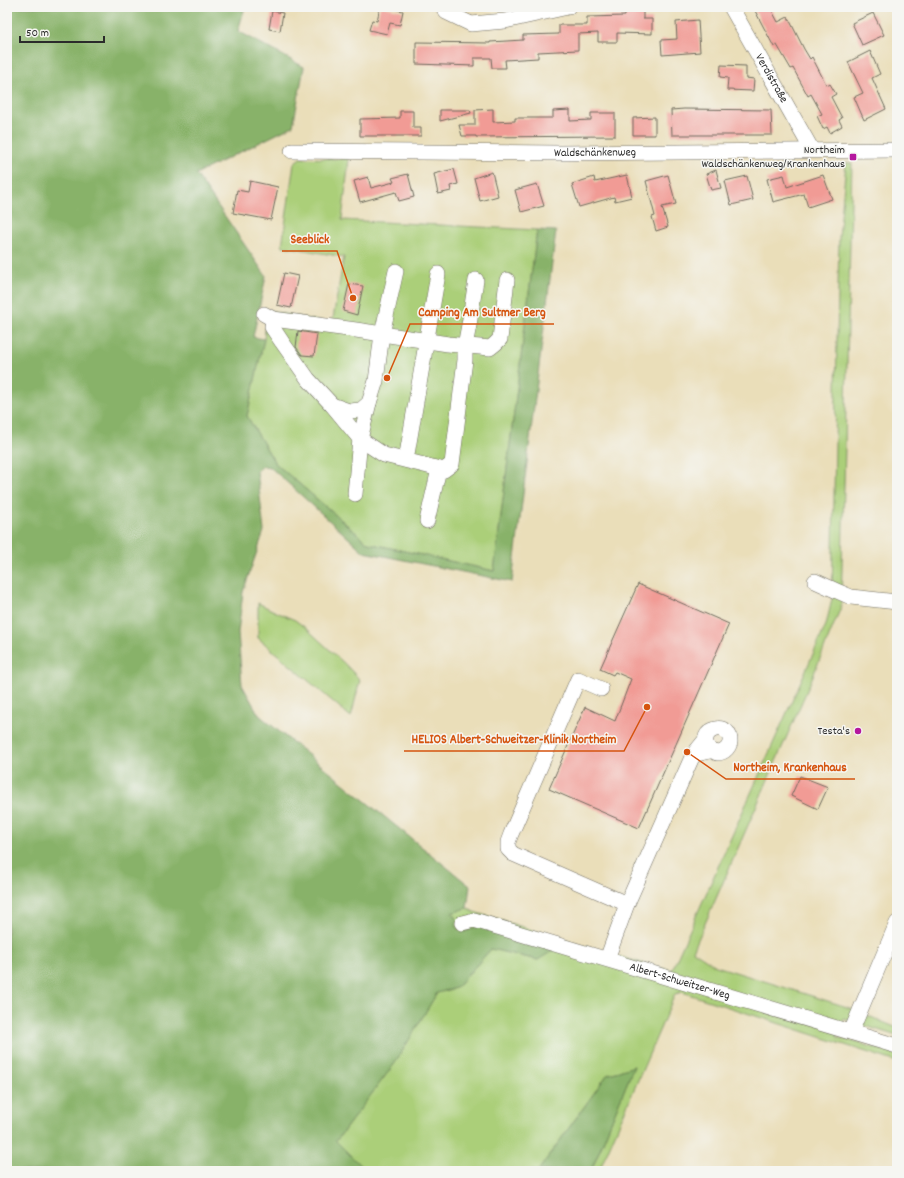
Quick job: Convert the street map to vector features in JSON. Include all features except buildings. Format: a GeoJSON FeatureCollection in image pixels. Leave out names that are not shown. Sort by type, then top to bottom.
{"type":"FeatureCollection","features":[{"type":"Feature","properties":{"kind":"street"},"geometry":{"type":"LineString","coordinates":[[443,7],[446,12],[471,24],[505,21],[568,7]]}},
{"type":"Feature","properties":{"kind":"street","name":"Verdistraße"},"geometry":{"type":"LineString","coordinates":[[731,7],[812,150]]}},
{"type":"Feature","properties":{"kind":"street","name":"Waldschänkenweg"},"geometry":{"type":"LineString","coordinates":[[292,151],[567,153],[897,150]]}},
{"type":"Feature","properties":{"kind":"street"},"geometry":{"type":"LineString","coordinates":[[355,494],[360,439],[376,381],[382,334],[396,271]]}},
{"type":"Feature","properties":{"kind":"street"},"geometry":{"type":"LineString","coordinates":[[406,460],[438,274]]}},
{"type":"Feature","properties":{"kind":"street"},"geometry":{"type":"LineString","coordinates":[[476,280],[465,346],[465,360],[452,464],[444,470],[384,455],[360,439],[332,405],[308,380],[272,327],[268,317],[427,341],[465,346],[490,348],[500,339],[507,280]]}},
{"type":"Feature","properties":{"kind":"street"},"geometry":{"type":"LineString","coordinates":[[332,405],[349,411],[361,410],[370,403]]}},
{"type":"Feature","properties":{"kind":"street"},"geometry":{"type":"LineString","coordinates":[[427,522],[439,469]]}},
{"type":"Feature","properties":{"kind":"street"},"geometry":{"type":"LineString","coordinates":[[815,581],[851,597],[897,602]]}},
{"type":"Feature","properties":{"kind":"street"},"geometry":{"type":"LineString","coordinates":[[601,688],[578,679],[511,834],[508,842],[508,849],[513,854],[628,904]]}},
{"type":"Feature","properties":{"kind":"street"},"geometry":{"type":"LineString","coordinates":[[607,959],[628,904],[693,755],[709,745]]}},
{"type":"Feature","properties":{"kind":"street","name":"Albert-Schweitzer-Weg"},"geometry":{"type":"LineString","coordinates":[[462,923],[474,920],[897,1046]]}},
{"type":"Feature","properties":{"kind":"street"},"geometry":{"type":"LineString","coordinates":[[851,1032],[897,924]]}},
{"type":"Feature","properties":{"kind":"green space"},"geometry":{"type":"Polygon","coordinates":[[[7,7],[245,7],[238,31],[304,67],[293,126],[196,174],[266,276],[253,337],[264,339],[247,416],[275,463],[368,543],[494,571],[537,230],[556,231],[512,582],[364,552],[270,467],[263,466],[257,471],[264,531],[243,592],[238,632],[242,685],[259,715],[470,886],[467,908],[452,913],[457,920],[456,927],[462,933],[481,926],[554,950],[538,960],[491,949],[456,988],[437,993],[395,1063],[336,1141],[366,1171],[7,1171],[7,7]]]}},
{"type":"Feature","properties":{"kind":"green space"},"geometry":{"type":"Polygon","coordinates":[[[300,158],[349,159],[342,220],[537,230],[494,571],[368,543],[275,463],[247,416],[264,339],[267,310],[332,324],[344,257],[282,246],[294,163],[300,158]]]}},
{"type":"Feature","properties":{"kind":"green space"},"geometry":{"type":"Polygon","coordinates":[[[846,163],[852,163],[841,607],[808,688],[693,951],[716,966],[847,1007],[897,1028],[897,1036],[844,1019],[837,1037],[897,1054],[897,1062],[682,992],[675,994],[599,1171],[591,1171],[634,1066],[607,1075],[538,1171],[366,1171],[336,1141],[395,1063],[437,993],[456,988],[491,949],[538,960],[470,929],[462,933],[456,927],[452,913],[467,908],[474,912],[600,951],[672,970],[826,625],[832,599],[839,238],[846,163]]]}},
{"type":"Feature","properties":{"kind":"green space"},"geometry":{"type":"Polygon","coordinates":[[[258,603],[295,620],[307,629],[360,680],[351,717],[258,638],[258,603]]]}},
{"type":"Feature","properties":{"kind":"green space"},"geometry":{"type":"Polygon","coordinates":[[[634,1066],[591,1171],[538,1171],[607,1075],[634,1066]]]}},
{"type":"Feature","properties":{"kind":"place","name":"Northeim Waldschänkenweg/Krankenhaus"},"geometry":{"type":"Point","coordinates":[853,157]}},
{"type":"Feature","properties":{"kind":"place","name":"Seeblick"},"geometry":{"type":"Point","coordinates":[353,298]}},
{"type":"Feature","properties":{"kind":"place","name":"Camping Am Sultmer Berg"},"geometry":{"type":"Point","coordinates":[387,378]}},
{"type":"Feature","properties":{"kind":"place","name":"HELIOS Albert-Schweitzer-Klinik Northeim"},"geometry":{"type":"Point","coordinates":[647,707]}},
{"type":"Feature","properties":{"kind":"place","name":"Testa's"},"geometry":{"type":"Point","coordinates":[858,731]}},
{"type":"Feature","properties":{"kind":"place","name":"Northeim, Krankenhaus"},"geometry":{"type":"Point","coordinates":[687,752]}}]}
